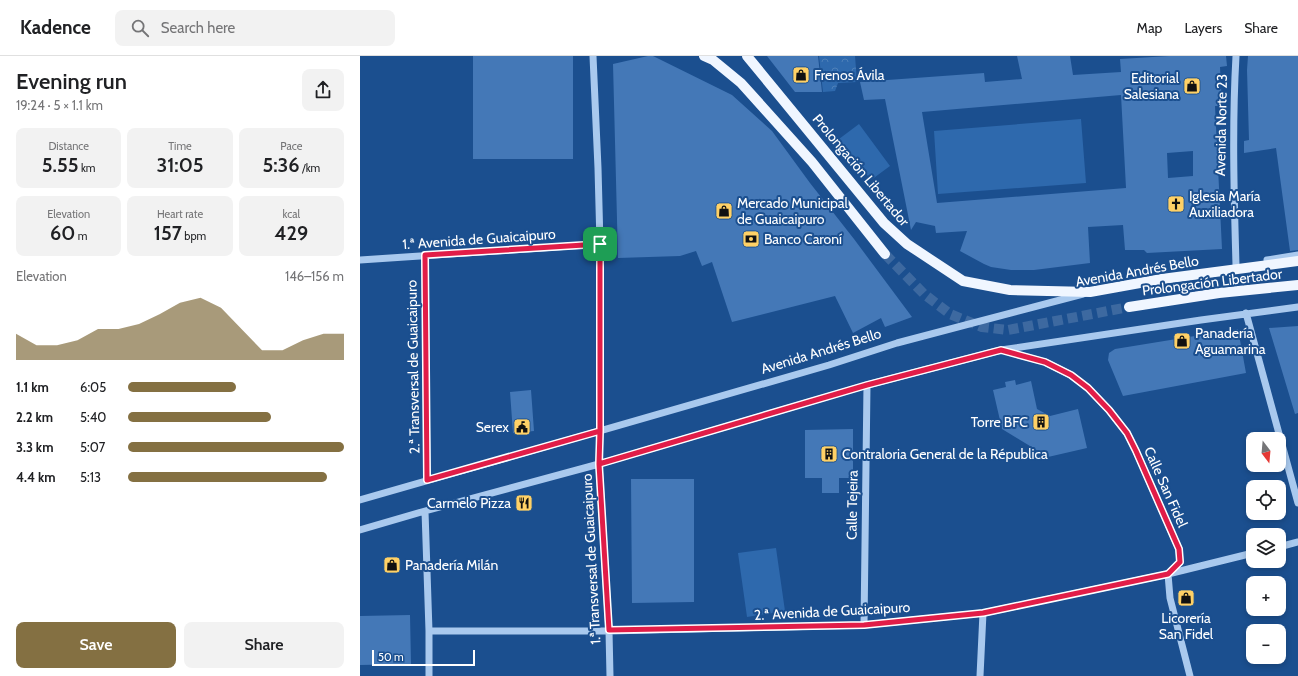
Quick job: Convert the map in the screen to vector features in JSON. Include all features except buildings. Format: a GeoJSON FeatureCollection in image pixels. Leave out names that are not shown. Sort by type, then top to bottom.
{"type":"FeatureCollection","features":[{"type":"Feature","properties":{"kind":"main road"},"geometry":{"type":"LineString","coordinates":[[704,56],[713,60],[741,83],[812,162],[885,254]]}},
{"type":"Feature","properties":{"kind":"main road","name":"Prolongación Libertador"},"geometry":{"type":"LineString","coordinates":[[747,56],[884,223],[918,252],[963,281],[1010,290],[1090,292]]}},
{"type":"Feature","properties":{"kind":"main road","name":"Avenida Andrés Bello"},"geometry":{"type":"LineString","coordinates":[[1090,292],[1162,279],[1298,261]]}},
{"type":"Feature","properties":{"kind":"main road","name":"Prolongación Libertador"},"geometry":{"type":"LineString","coordinates":[[1130,307],[1219,293],[1298,285]]}},
{"type":"Feature","properties":{"kind":"street","name":"1.ª Transversal de Guaicaipuro"},"geometry":{"type":"LineString","coordinates":[[593,56],[600,244],[599,464],[609,630],[610,676]]}},
{"type":"Feature","properties":{"kind":"street","name":"Avenida Norte 23"},"geometry":{"type":"LineString","coordinates":[[1236,56],[1233,103],[1233,172],[1236,266]]}},
{"type":"Feature","properties":{"kind":"street","name":"1.ª Avenida de Guaicaipuro"},"geometry":{"type":"LineString","coordinates":[[360,260],[600,244]]}},
{"type":"Feature","properties":{"kind":"street","name":"2.ª Transversal de Guaicaipuro"},"geometry":{"type":"LineString","coordinates":[[425,255],[427,480]]}},
{"type":"Feature","properties":{"kind":"street"},"geometry":{"type":"LineString","coordinates":[[1162,279],[1298,255]]}},
{"type":"Feature","properties":{"kind":"street","name":"Avenida Andrés Bello"},"geometry":{"type":"LineString","coordinates":[[360,500],[829,365],[898,343],[1090,292]]}},
{"type":"Feature","properties":{"kind":"street"},"geometry":{"type":"LineString","coordinates":[[360,530],[599,464],[867,385],[1001,350],[1246,313],[1298,307]]}},
{"type":"Feature","properties":{"kind":"street"},"geometry":{"type":"LineString","coordinates":[[1246,313],[1298,503]]}},
{"type":"Feature","properties":{"kind":"street","name":"Calle San Fidel"},"geometry":{"type":"LineString","coordinates":[[1001,350],[1045,362],[1071,375],[1088,388],[1109,410],[1127,433],[1179,549],[1180,562],[1168,574]]}},
{"type":"Feature","properties":{"kind":"street","name":"Calle Tejeira"},"geometry":{"type":"LineString","coordinates":[[864,625],[867,385]]}},
{"type":"Feature","properties":{"kind":"street"},"geometry":{"type":"LineString","coordinates":[[425,511],[429,676]]}},
{"type":"Feature","properties":{"kind":"street"},"geometry":{"type":"LineString","coordinates":[[1286,545],[1298,542]]}},
{"type":"Feature","properties":{"kind":"street","name":"2.ª Avenida de Guaicaipuro"},"geometry":{"type":"LineString","coordinates":[[429,631],[609,630],[864,625],[983,613],[1168,574],[1246,555]]}},
{"type":"Feature","properties":{"kind":"street"},"geometry":{"type":"LineString","coordinates":[[1168,574],[1170,598],[1190,676]]}},
{"type":"Feature","properties":{"kind":"street"},"geometry":{"type":"LineString","coordinates":[[980,676],[983,613]]}},
{"type":"Feature","properties":{"kind":"green space"},"geometry":{"type":"Polygon","coordinates":[[[819,56],[855,56],[857,82],[838,83],[835,91],[823,92],[819,56]]]}},
{"type":"Feature","properties":{"kind":"green space"},"geometry":{"type":"Polygon","coordinates":[[[1081,119],[1086,183],[938,194],[934,131],[1081,119]]]}},
{"type":"Feature","properties":{"kind":"green space"},"geometry":{"type":"Polygon","coordinates":[[[859,124],[890,166],[871,180],[839,139],[859,124]]]}},
{"type":"Feature","properties":{"kind":"green space"},"geometry":{"type":"Polygon","coordinates":[[[776,548],[785,611],[747,617],[738,553],[776,548]]]}},
{"type":"Feature","properties":{"kind":"tunnel"},"geometry":{"type":"LineString","coordinates":[[885,254],[924,294],[950,314],[982,327],[1008,330],[1129,307]]}},
{"type":"Feature","properties":{"kind":"place","name":"Frenos Ávila"},"geometry":{"type":"Point","coordinates":[801,75]}},
{"type":"Feature","properties":{"kind":"place","name":"Editorial Salesiana"},"geometry":{"type":"Point","coordinates":[1192,86]}},
{"type":"Feature","properties":{"kind":"place","name":"Iglesia María Auxiliadora"},"geometry":{"type":"Point","coordinates":[1176,204]}},
{"type":"Feature","properties":{"kind":"place","name":"Mercado Municipal de Guaicaipuro"},"geometry":{"type":"Point","coordinates":[724,211]}},
{"type":"Feature","properties":{"kind":"place","name":"Banco Caroní"},"geometry":{"type":"Point","coordinates":[751,239]}},
{"type":"Feature","properties":{"kind":"place","name":"Panadería Aguamarina"},"geometry":{"type":"Point","coordinates":[1182,341]}},
{"type":"Feature","properties":{"kind":"place","name":"Torre BFC"},"geometry":{"type":"Point","coordinates":[1041,422]}},
{"type":"Feature","properties":{"kind":"place","name":"Serex"},"geometry":{"type":"Point","coordinates":[522,427]}},
{"type":"Feature","properties":{"kind":"place","name":"Contraloria General de la Républica"},"geometry":{"type":"Point","coordinates":[829,454]}},
{"type":"Feature","properties":{"kind":"place","name":"Carmelo Pizza"},"geometry":{"type":"Point","coordinates":[524,503]}},
{"type":"Feature","properties":{"kind":"place","name":"Panadería Milán"},"geometry":{"type":"Point","coordinates":[392,565]}},
{"type":"Feature","properties":{"kind":"place","name":"Licorería San Fidel"},"geometry":{"type":"Point","coordinates":[1186,598]}},
{"type":"Feature","properties":{"kind":"route"},"geometry":{"type":"LineString","coordinates":[[600,244],[425,255],[427,480],[574,437],[600,431],[599,464],[867,385],[1001,350],[1045,362],[1071,375],[1088,388],[1109,410],[1127,433],[1136,451],[1179,549],[1180,562],[1168,574],[983,613],[864,625],[609,630],[599,464],[600,431],[600,244]]}}]}
